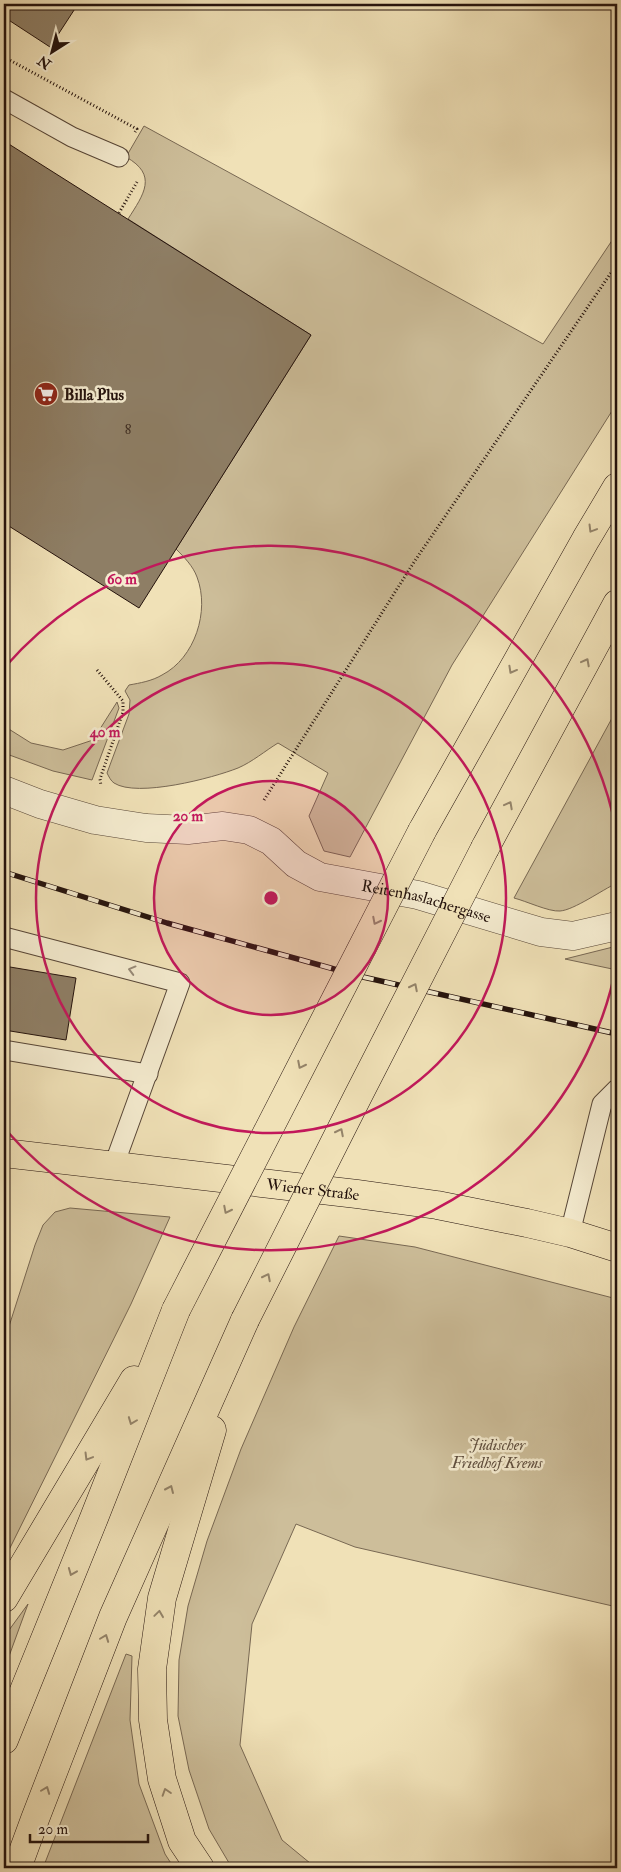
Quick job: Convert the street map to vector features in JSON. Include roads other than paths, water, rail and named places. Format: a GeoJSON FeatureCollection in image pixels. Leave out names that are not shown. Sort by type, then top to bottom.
{"type":"FeatureCollection","features":[{"type":"Feature","properties":{"kind":"main road"},"geometry":{"type":"LineString","coordinates":[[4,1598],[176,1310],[422,831],[617,487]]}},
{"type":"Feature","properties":{"kind":"main road"},"geometry":{"type":"LineString","coordinates":[[17,1868],[113,1617],[245,1320],[485,848],[617,604]]}},
{"type":"Feature","properties":{"kind":"main road","name":"Wiener Straße"},"geometry":{"type":"LineString","coordinates":[[4,1153],[437,1205],[502,1217],[570,1233],[617,1248]]}},
{"type":"Feature","properties":{"kind":"main road"},"geometry":{"type":"LineString","coordinates":[[4,1740],[176,1310]]}},
{"type":"Feature","properties":{"kind":"main road"},"geometry":{"type":"LineString","coordinates":[[200,1868],[182,1841],[162,1779],[153,1720],[152,1668],[162,1598],[245,1320]]}},
{"type":"Feature","properties":{"kind":"street","name":"Reitenhaslachergasse"},"geometry":{"type":"LineString","coordinates":[[4,790],[40,804],[95,820],[146,828],[188,830],[223,826],[249,830],[272,841],[296,864],[320,877],[418,895],[541,932],[572,936],[617,926]]}},
{"type":"Feature","properties":{"kind":"lane"},"geometry":{"type":"LineString","coordinates":[[4,100],[72,138],[119,157]]}},
{"type":"Feature","properties":{"kind":"lane"},"geometry":{"type":"LineString","coordinates":[[4,936],[180,982],[114,1165]]}},
{"type":"Feature","properties":{"kind":"lane"},"geometry":{"type":"LineString","coordinates":[[4,1050],[148,1074]]}},
{"type":"Feature","properties":{"kind":"lane"},"geometry":{"type":"LineString","coordinates":[[570,1233],[602,1104],[617,1089]]}},
{"type":"Feature","properties":{"kind":"railway"},"geometry":{"type":"LineString","coordinates":[[4,872],[167,923],[363,977],[617,1034]]}},
{"type":"Feature","properties":{"kind":"place","name":"Billa Plus"},"geometry":{"type":"Point","coordinates":[46,394]}},
{"type":"Feature","properties":{"kind":"park label","name":"Jüdischer Friedhof Krems"},"geometry":{"type":"Point","coordinates":[497,1453]}}]}
